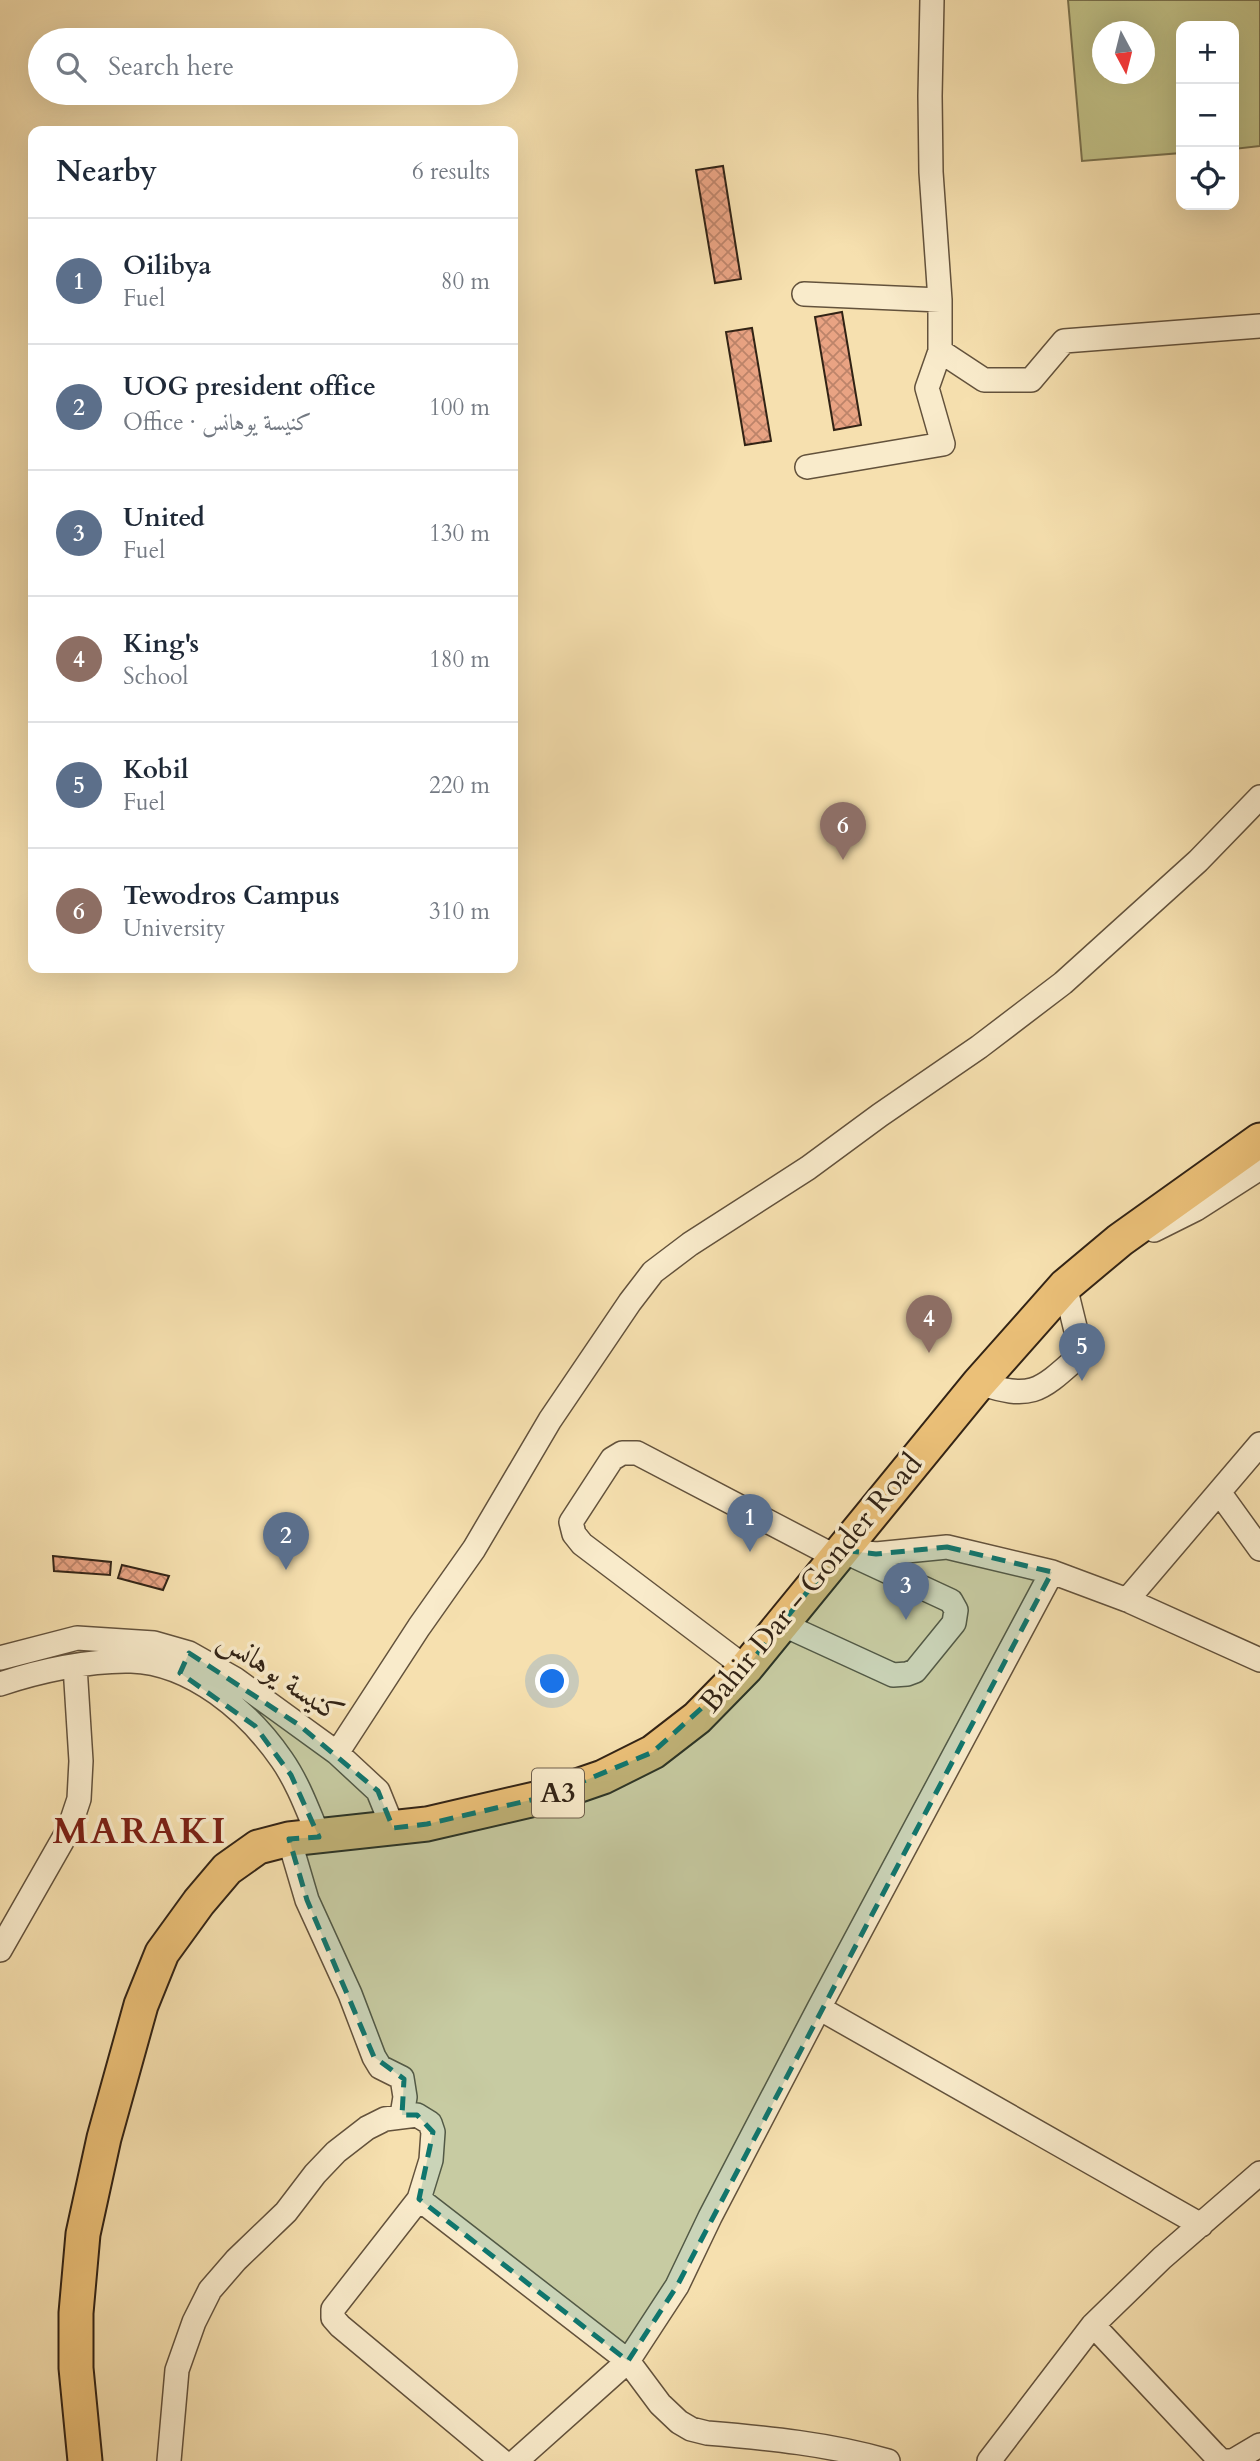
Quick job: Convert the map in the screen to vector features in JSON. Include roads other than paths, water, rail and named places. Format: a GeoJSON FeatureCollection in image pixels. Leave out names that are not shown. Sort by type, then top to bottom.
{"type":"FeatureCollection","features":[{"type":"Feature","properties":{"kind":"highway","name":"Bahir Dar - Gonder Road"},"geometry":{"type":"LineString","coordinates":[[85,2461],[76,2368],[76,2313],[83,2234],[104,2138],[141,2005],[162,1953],[227,1869],[258,1847],[304,1838],[427,1824],[548,1796],[603,1777],[653,1752],[697,1718],[746,1668],[784,1625],[979,1383],[1065,1286],[1120,1240],[1260,1140]]}},
{"type":"Feature","properties":{"kind":"street"},"geometry":{"type":"LineString","coordinates":[[807,467],[943,444],[927,388],[940,351],[940,300],[931,160],[932,0]]}},
{"type":"Feature","properties":{"kind":"street"},"geometry":{"type":"LineString","coordinates":[[804,294],[940,300]]}},
{"type":"Feature","properties":{"kind":"street"},"geometry":{"type":"LineString","coordinates":[[940,351],[984,380],[1031,380],[1064,341],[1260,326]]}},
{"type":"Feature","properties":{"kind":"street"},"geometry":{"type":"LineString","coordinates":[[337,1753],[419,1627],[474,1549],[550,1420],[630,1301],[653,1272],[808,1168],[979,1047],[1063,983],[1190,869],[1260,797]]}},
{"type":"Feature","properties":{"kind":"street"},"geometry":{"type":"LineString","coordinates":[[1120,1240],[1159,1229],[1260,1168]]}},
{"type":"Feature","properties":{"kind":"street"},"geometry":{"type":"LineString","coordinates":[[979,1383],[1007,1392],[1029,1391],[1047,1385],[1078,1357],[1078,1339],[1065,1286]]}},
{"type":"Feature","properties":{"kind":"street"},"geometry":{"type":"LineString","coordinates":[[1127,1600],[1260,1444]]}},
{"type":"Feature","properties":{"kind":"street"},"geometry":{"type":"LineString","coordinates":[[746,1668],[582,1544],[574,1534],[571,1522],[612,1459],[622,1453],[637,1452],[839,1554],[951,1601],[956,1610],[954,1623],[915,1671],[907,1674],[893,1675],[784,1625]]}},
{"type":"Feature","properties":{"kind":"street"},"geometry":{"type":"LineString","coordinates":[[1219,1492],[1260,1549]]}},
{"type":"Feature","properties":{"kind":"street"},"geometry":{"type":"LineString","coordinates":[[839,1554],[876,1554],[947,1547],[1052,1572],[1127,1600],[1260,1660]]}},
{"type":"Feature","properties":{"kind":"street"},"geometry":{"type":"LineString","coordinates":[[516,2461],[628,2361],[677,2286],[819,2008],[1052,1572]]}},
{"type":"Feature","properties":{"kind":"street","name":"كنيسة يوهانس"},"geometry":{"type":"LineString","coordinates":[[0,1658],[77,1638],[155,1643],[185,1663],[235,1679],[337,1753],[378,1791],[393,1828]]}},
{"type":"Feature","properties":{"kind":"street"},"geometry":{"type":"LineString","coordinates":[[0,1684],[37,1672],[75,1666],[131,1661],[185,1663],[197,1681],[255,1726],[291,1775],[304,1838],[306,1900],[350,1994],[374,2057],[380,2067],[402,2078],[405,2085],[402,2115]]}},
{"type":"Feature","properties":{"kind":"street"},"geometry":{"type":"LineString","coordinates":[[0,1950],[69,1829],[79,1799],[81,1761],[75,1666]]}},
{"type":"Feature","properties":{"kind":"street"},"geometry":{"type":"LineString","coordinates":[[819,2008],[1201,2225]]}},
{"type":"Feature","properties":{"kind":"street"},"geometry":{"type":"LineString","coordinates":[[169,2461],[177,2370],[194,2322],[210,2290],[236,2260],[286,2212],[336,2152],[367,2128],[385,2119],[402,2115],[417,2115],[430,2123],[433,2132],[431,2160],[419,2199],[333,2309],[333,2318],[502,2461]]}},
{"type":"Feature","properties":{"kind":"street"},"geometry":{"type":"LineString","coordinates":[[989,2461],[1093,2325],[1162,2258],[1260,2173]]}},
{"type":"Feature","properties":{"kind":"street"},"geometry":{"type":"LineString","coordinates":[[419,2199],[628,2361],[660,2404],[679,2422],[707,2433],[812,2444],[853,2451],[888,2461]]}},
{"type":"Feature","properties":{"kind":"street"},"geometry":{"type":"LineString","coordinates":[[1093,2325],[1221,2461],[1231,2461],[1260,2445]]}},
{"type":"Feature","properties":{"kind":"place","name":"Tewodros Campus"},"geometry":{"type":"Point","coordinates":[843,860]}},
{"type":"Feature","properties":{"kind":"place","name":"King's"},"geometry":{"type":"Point","coordinates":[929,1353]}},
{"type":"Feature","properties":{"kind":"place","name":"Kobil"},"geometry":{"type":"Point","coordinates":[1082,1381]}},
{"type":"Feature","properties":{"kind":"place","name":"Oilibya"},"geometry":{"type":"Point","coordinates":[750,1552]}},
{"type":"Feature","properties":{"kind":"place","name":"UOG president office"},"geometry":{"type":"Point","coordinates":[286,1570]}},
{"type":"Feature","properties":{"kind":"place","name":"United"},"geometry":{"type":"Point","coordinates":[906,1620]}},
{"type":"Feature","properties":{"kind":"district","name":"MARAKI"},"geometry":{"type":"Point","coordinates":[140,1831]}}]}
